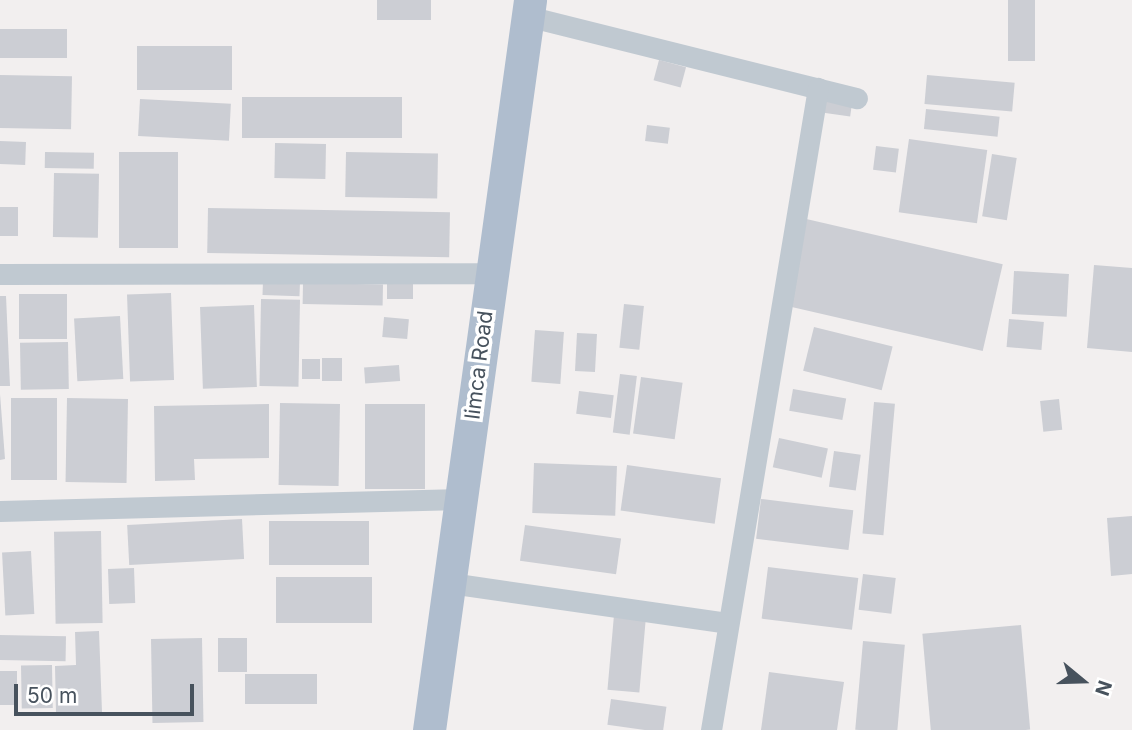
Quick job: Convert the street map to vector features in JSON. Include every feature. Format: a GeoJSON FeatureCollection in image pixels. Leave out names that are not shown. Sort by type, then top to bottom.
{"type":"FeatureCollection","features":[{"type":"Feature","properties":{"kind":"main road","name":"limca Road"},"geometry":{"type":"LineString","coordinates":[[429,730],[528,8]]}},
{"type":"Feature","properties":{"kind":"street"},"geometry":{"type":"LineString","coordinates":[[528,8],[857,98]]}},
{"type":"Feature","properties":{"kind":"street"},"geometry":{"type":"LineString","coordinates":[[711,730],[818,88]]}},
{"type":"Feature","properties":{"kind":"street"},"geometry":{"type":"LineString","coordinates":[[0,274],[491,273]]}},
{"type":"Feature","properties":{"kind":"street"},"geometry":{"type":"LineString","coordinates":[[0,511],[462,499]]}},
{"type":"Feature","properties":{"kind":"street"},"geometry":{"type":"LineString","coordinates":[[450,583],[727,623]]}},
{"type":"Feature","properties":{"kind":"building"},"geometry":{"type":"Polygon","coordinates":[[[377,0],[431,0],[431,20],[377,20],[377,0]]]}},
{"type":"Feature","properties":{"kind":"building"},"geometry":{"type":"Polygon","coordinates":[[[1008,0],[1035,0],[1035,61],[1008,61],[1008,0]]]}},
{"type":"Feature","properties":{"kind":"building"},"geometry":{"type":"Polygon","coordinates":[[[0,29],[67,29],[67,58],[0,58],[0,29]]]}},
{"type":"Feature","properties":{"kind":"building"},"geometry":{"type":"Polygon","coordinates":[[[137,46],[232,46],[232,90],[137,90],[137,46]]]}},
{"type":"Feature","properties":{"kind":"building"},"geometry":{"type":"Polygon","coordinates":[[[659,60],[686,67],[681,88],[654,80],[659,60]]]}},
{"type":"Feature","properties":{"kind":"building"},"geometry":{"type":"Polygon","coordinates":[[[0,75],[72,76],[71,129],[0,128],[0,75]]]}},
{"type":"Feature","properties":{"kind":"building"},"geometry":{"type":"Polygon","coordinates":[[[927,75],[1015,83],[1012,112],[924,104],[927,75]]]}},
{"type":"Feature","properties":{"kind":"building"},"geometry":{"type":"Polygon","coordinates":[[[819,94],[853,99],[850,117],[816,112],[819,94]]]}},
{"type":"Feature","properties":{"kind":"building"},"geometry":{"type":"Polygon","coordinates":[[[242,97],[402,97],[402,138],[242,138],[242,97]]]}},
{"type":"Feature","properties":{"kind":"building"},"geometry":{"type":"Polygon","coordinates":[[[140,99],[231,104],[229,141],[138,136],[140,99]]]}},
{"type":"Feature","properties":{"kind":"building"},"geometry":{"type":"Polygon","coordinates":[[[926,109],[1000,117],[998,137],[924,129],[926,109]]]}},
{"type":"Feature","properties":{"kind":"building"},"geometry":{"type":"Polygon","coordinates":[[[647,125],[670,128],[668,144],[645,141],[647,125]]]}},
{"type":"Feature","properties":{"kind":"building"},"geometry":{"type":"Polygon","coordinates":[[[909,139],[987,150],[977,223],[899,212],[909,139]]]}},
{"type":"Feature","properties":{"kind":"building"},"geometry":{"type":"Polygon","coordinates":[[[0,141],[26,142],[25,165],[0,164],[0,141]]]}},
{"type":"Feature","properties":{"kind":"building"},"geometry":{"type":"Polygon","coordinates":[[[275,143],[326,144],[325,179],[274,178],[275,143]]]}},
{"type":"Feature","properties":{"kind":"building"},"geometry":{"type":"Polygon","coordinates":[[[876,146],[899,149],[896,173],[873,170],[876,146]]]}},
{"type":"Feature","properties":{"kind":"building"},"geometry":{"type":"Polygon","coordinates":[[[45,152],[94,153],[94,169],[45,168],[45,152]]]}},
{"type":"Feature","properties":{"kind":"building"},"geometry":{"type":"Polygon","coordinates":[[[119,152],[178,152],[178,248],[119,248],[119,152]]]}},
{"type":"Feature","properties":{"kind":"building"},"geometry":{"type":"Polygon","coordinates":[[[346,152],[438,154],[437,199],[345,197],[346,152]]]}},
{"type":"Feature","properties":{"kind":"building"},"geometry":{"type":"Polygon","coordinates":[[[992,154],[1017,158],[1007,220],[982,216],[992,154]]]}},
{"type":"Feature","properties":{"kind":"building"},"geometry":{"type":"Polygon","coordinates":[[[54,173],[99,174],[98,238],[53,237],[54,173]]]}},
{"type":"Feature","properties":{"kind":"building"},"geometry":{"type":"Polygon","coordinates":[[[0,207],[18,207],[18,236],[0,236],[0,207]]]}},
{"type":"Feature","properties":{"kind":"building"},"geometry":{"type":"Polygon","coordinates":[[[208,208],[450,212],[449,257],[207,253],[208,208]]]}},
{"type":"Feature","properties":{"kind":"building"},"geometry":{"type":"Polygon","coordinates":[[[802,218],[1003,264],[983,351],[782,305],[802,218]]]}},
{"type":"Feature","properties":{"kind":"building"},"geometry":{"type":"Polygon","coordinates":[[[1094,265],[1132,268],[1132,352],[1087,348],[1094,265]]]}},
{"type":"Feature","properties":{"kind":"building"},"geometry":{"type":"Polygon","coordinates":[[[1014,271],[1069,274],[1067,317],[1012,314],[1014,271]]]}},
{"type":"Feature","properties":{"kind":"building"},"geometry":{"type":"Polygon","coordinates":[[[263,281],[300,282],[299,296],[263,295],[263,281]]]}},
{"type":"Feature","properties":{"kind":"building"},"geometry":{"type":"Polygon","coordinates":[[[303,283],[383,284],[383,305],[303,304],[303,283]]]}},
{"type":"Feature","properties":{"kind":"building"},"geometry":{"type":"Polygon","coordinates":[[[387,284],[413,284],[413,299],[387,299],[387,284]]]}},
{"type":"Feature","properties":{"kind":"building"},"geometry":{"type":"Polygon","coordinates":[[[171,293],[174,380],[130,381],[127,295],[171,293]]]}},
{"type":"Feature","properties":{"kind":"building"},"geometry":{"type":"Polygon","coordinates":[[[19,294],[67,294],[67,339],[19,339],[19,294]]]}},
{"type":"Feature","properties":{"kind":"building"},"geometry":{"type":"Polygon","coordinates":[[[0,296],[6,296],[10,386],[0,386],[0,296]]]}},
{"type":"Feature","properties":{"kind":"building"},"geometry":{"type":"Polygon","coordinates":[[[261,299],[300,300],[298,387],[259,386],[261,299]]]}},
{"type":"Feature","properties":{"kind":"building"},"geometry":{"type":"Polygon","coordinates":[[[624,304],[644,306],[639,350],[619,348],[624,304]]]}},
{"type":"Feature","properties":{"kind":"building"},"geometry":{"type":"Polygon","coordinates":[[[254,305],[257,387],[203,389],[200,307],[254,305]]]}},
{"type":"Feature","properties":{"kind":"building"},"geometry":{"type":"Polygon","coordinates":[[[120,316],[123,379],[77,381],[74,318],[120,316]]]}},
{"type":"Feature","properties":{"kind":"building"},"geometry":{"type":"Polygon","coordinates":[[[384,317],[409,319],[407,339],[382,337],[384,317]]]}},
{"type":"Feature","properties":{"kind":"building"},"geometry":{"type":"Polygon","coordinates":[[[1009,319],[1044,322],[1041,350],[1007,347],[1009,319]]]}},
{"type":"Feature","properties":{"kind":"building"},"geometry":{"type":"Polygon","coordinates":[[[814,327],[893,347],[882,390],[803,371],[814,327]]]}},
{"type":"Feature","properties":{"kind":"building"},"geometry":{"type":"Polygon","coordinates":[[[535,330],[564,332],[560,384],[531,382],[535,330]]]}},
{"type":"Feature","properties":{"kind":"building"},"geometry":{"type":"Polygon","coordinates":[[[577,333],[597,334],[595,372],[575,371],[577,333]]]}},
{"type":"Feature","properties":{"kind":"building"},"geometry":{"type":"Polygon","coordinates":[[[68,342],[69,389],[21,390],[20,343],[68,342]]]}},
{"type":"Feature","properties":{"kind":"building"},"geometry":{"type":"Polygon","coordinates":[[[322,358],[342,358],[342,381],[322,381],[322,358]]]}},
{"type":"Feature","properties":{"kind":"building"},"geometry":{"type":"Polygon","coordinates":[[[302,359],[320,359],[320,379],[302,379],[302,359]]]}},
{"type":"Feature","properties":{"kind":"building"},"geometry":{"type":"Polygon","coordinates":[[[399,365],[400,381],[365,383],[364,367],[399,365]]]}},
{"type":"Feature","properties":{"kind":"building"},"geometry":{"type":"Polygon","coordinates":[[[620,374],[637,376],[630,435],[613,433],[620,374]]]}},
{"type":"Feature","properties":{"kind":"building"},"geometry":{"type":"Polygon","coordinates":[[[641,377],[683,383],[675,439],[633,433],[641,377]]]}},
{"type":"Feature","properties":{"kind":"building"},"geometry":{"type":"Polygon","coordinates":[[[793,389],[846,398],[842,420],[789,411],[793,389]]]}},
{"type":"Feature","properties":{"kind":"building"},"geometry":{"type":"Polygon","coordinates":[[[579,391],[614,395],[611,418],[576,414],[579,391]]]}},
{"type":"Feature","properties":{"kind":"building"},"geometry":{"type":"Polygon","coordinates":[[[0,394],[5,459],[0,460],[0,394]]]}},
{"type":"Feature","properties":{"kind":"building"},"geometry":{"type":"Polygon","coordinates":[[[11,398],[57,398],[57,480],[11,480],[11,398]]]}},
{"type":"Feature","properties":{"kind":"building"},"geometry":{"type":"Polygon","coordinates":[[[67,398],[128,399],[127,483],[66,482],[67,398]]]}},
{"type":"Feature","properties":{"kind":"building"},"geometry":{"type":"Polygon","coordinates":[[[1059,399],[1062,430],[1043,432],[1040,401],[1059,399]]]}},
{"type":"Feature","properties":{"kind":"building"},"geometry":{"type":"Polygon","coordinates":[[[874,402],[895,404],[883,535],[862,533],[874,402]]]}},
{"type":"Feature","properties":{"kind":"building"},"geometry":{"type":"Polygon","coordinates":[[[280,403],[340,404],[339,486],[279,485],[280,403]]]}},
{"type":"Feature","properties":{"kind":"building"},"geometry":{"type":"Polygon","coordinates":[[[269,404],[269,458],[194,459],[195,480],[155,481],[154,406],[269,404]]]}},
{"type":"Feature","properties":{"kind":"building"},"geometry":{"type":"Polygon","coordinates":[[[365,404],[425,404],[425,489],[365,489],[365,404]]]}},
{"type":"Feature","properties":{"kind":"building"},"geometry":{"type":"Polygon","coordinates":[[[779,438],[828,448],[822,478],[773,467],[779,438]]]}},
{"type":"Feature","properties":{"kind":"building"},"geometry":{"type":"Polygon","coordinates":[[[834,451],[861,455],[856,490],[829,487],[834,451]]]}},
{"type":"Feature","properties":{"kind":"building"},"geometry":{"type":"Polygon","coordinates":[[[534,463],[617,466],[615,516],[532,513],[534,463]]]}},
{"type":"Feature","properties":{"kind":"building"},"geometry":{"type":"Polygon","coordinates":[[[627,465],[721,478],[715,524],[621,511],[627,465]]]}},
{"type":"Feature","properties":{"kind":"building"},"geometry":{"type":"Polygon","coordinates":[[[761,499],[853,510],[848,550],[756,539],[761,499]]]}},
{"type":"Feature","properties":{"kind":"building"},"geometry":{"type":"Polygon","coordinates":[[[1132,516],[1132,574],[1111,576],[1107,518],[1132,516]]]}},
{"type":"Feature","properties":{"kind":"building"},"geometry":{"type":"Polygon","coordinates":[[[242,519],[244,559],[129,565],[127,525],[242,519]]]}},
{"type":"Feature","properties":{"kind":"building"},"geometry":{"type":"Polygon","coordinates":[[[269,521],[369,521],[369,565],[269,565],[269,521]]]}},
{"type":"Feature","properties":{"kind":"building"},"geometry":{"type":"Polygon","coordinates":[[[525,525],[621,538],[616,574],[520,561],[525,525]]]}},
{"type":"Feature","properties":{"kind":"building"},"geometry":{"type":"Polygon","coordinates":[[[101,531],[103,623],[56,624],[54,532],[101,531]]]}},
{"type":"Feature","properties":{"kind":"building"},"geometry":{"type":"Polygon","coordinates":[[[31,551],[34,614],[5,615],[2,553],[31,551]]]}},
{"type":"Feature","properties":{"kind":"building"},"geometry":{"type":"Polygon","coordinates":[[[768,567],[858,578],[852,630],[762,619],[768,567]]]}},
{"type":"Feature","properties":{"kind":"building"},"geometry":{"type":"Polygon","coordinates":[[[134,568],[135,603],[109,604],[108,569],[134,568]]]}},
{"type":"Feature","properties":{"kind":"building"},"geometry":{"type":"Polygon","coordinates":[[[863,574],[896,578],[891,614],[859,610],[863,574]]]}},
{"type":"Feature","properties":{"kind":"building"},"geometry":{"type":"Polygon","coordinates":[[[276,577],[372,577],[372,623],[276,623],[276,577]]]}},
{"type":"Feature","properties":{"kind":"building"},"geometry":{"type":"Polygon","coordinates":[[[614,615],[646,618],[639,693],[607,690],[614,615]]]}},
{"type":"Feature","properties":{"kind":"building"},"geometry":{"type":"Polygon","coordinates":[[[1021,625],[1030,730],[931,730],[922,634],[1021,625]]]}},
{"type":"Feature","properties":{"kind":"building"},"geometry":{"type":"Polygon","coordinates":[[[99,631],[102,712],[56,714],[55,666],[76,665],[75,632],[99,631]]]}},
{"type":"Feature","properties":{"kind":"building"},"geometry":{"type":"Polygon","coordinates":[[[0,635],[66,636],[66,661],[0,660],[0,635]]]}},
{"type":"Feature","properties":{"kind":"building"},"geometry":{"type":"Polygon","coordinates":[[[202,638],[203,722],[152,723],[151,639],[202,638]]]}},
{"type":"Feature","properties":{"kind":"building"},"geometry":{"type":"Polygon","coordinates":[[[218,638],[247,638],[247,672],[218,672],[218,638]]]}},
{"type":"Feature","properties":{"kind":"building"},"geometry":{"type":"Polygon","coordinates":[[[863,641],[905,645],[897,730],[855,730],[863,641]]]}},
{"type":"Feature","properties":{"kind":"building"},"geometry":{"type":"Polygon","coordinates":[[[52,665],[53,708],[22,709],[21,666],[52,665]]]}},
{"type":"Feature","properties":{"kind":"building"},"geometry":{"type":"Polygon","coordinates":[[[0,671],[17,671],[17,705],[0,705],[0,671]]]}},
{"type":"Feature","properties":{"kind":"building"},"geometry":{"type":"Polygon","coordinates":[[[769,672],[844,682],[837,730],[761,730],[769,672]]]}},
{"type":"Feature","properties":{"kind":"building"},"geometry":{"type":"Polygon","coordinates":[[[245,674],[317,674],[317,704],[245,704],[245,674]]]}},
{"type":"Feature","properties":{"kind":"building"},"geometry":{"type":"Polygon","coordinates":[[[611,699],[666,707],[663,730],[607,725],[611,699]]]}}]}
